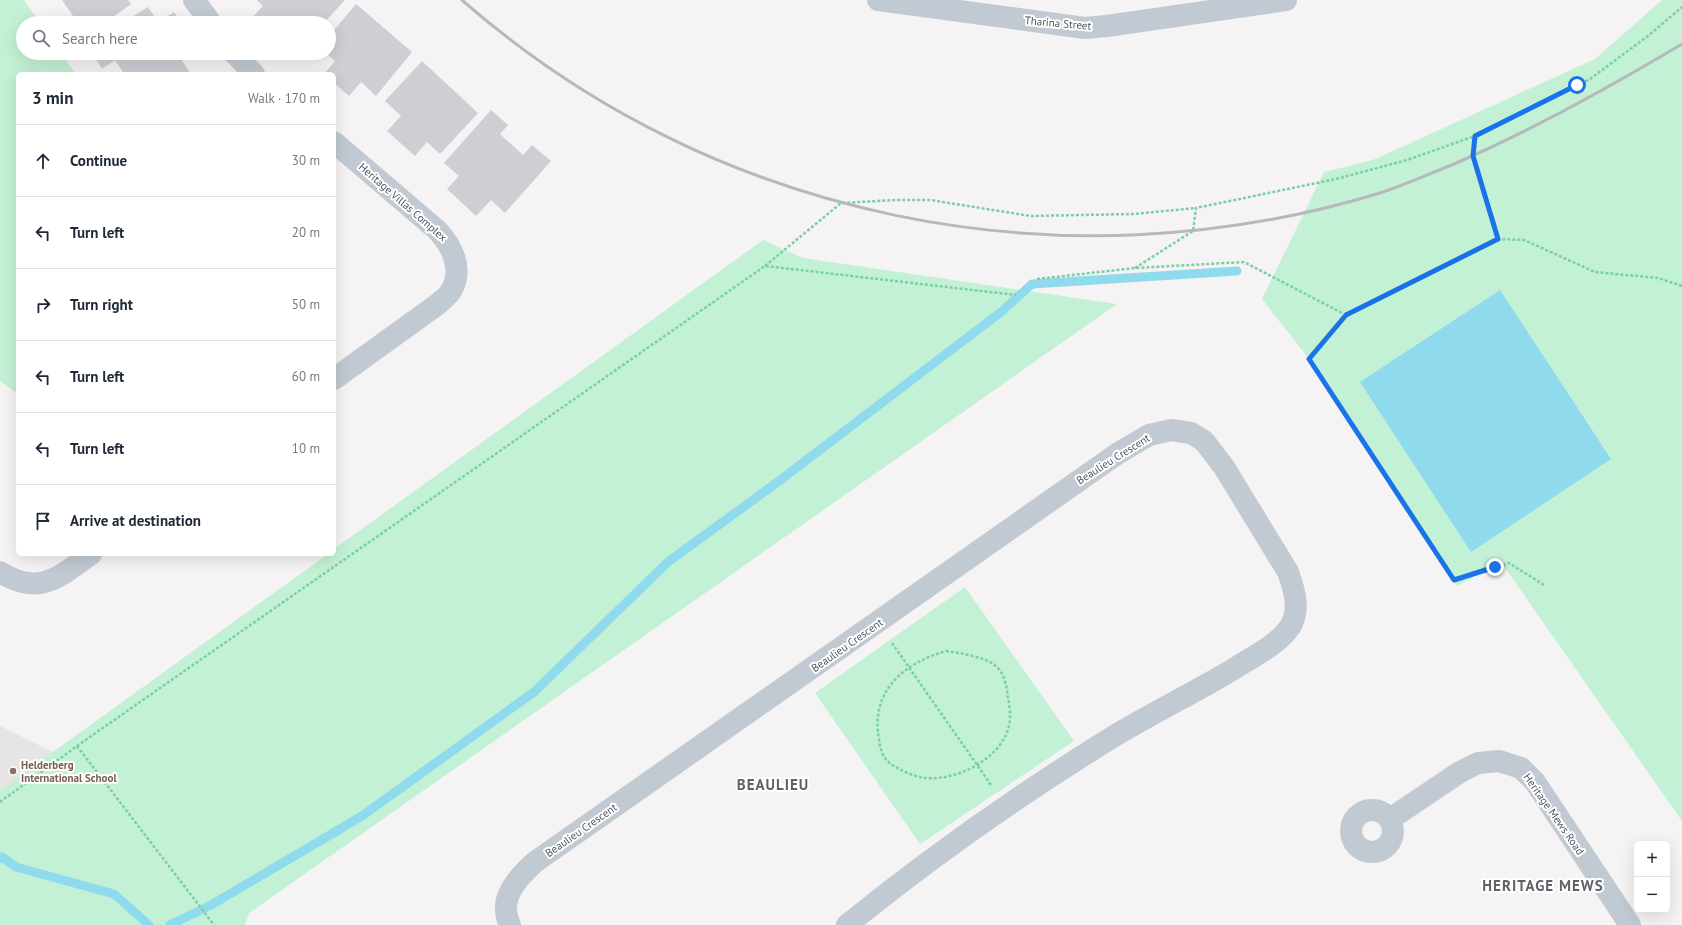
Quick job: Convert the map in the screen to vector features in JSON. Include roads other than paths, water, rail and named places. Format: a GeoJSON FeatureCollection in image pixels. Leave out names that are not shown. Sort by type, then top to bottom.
{"type":"FeatureCollection","features":[{"type":"Feature","properties":{"kind":"street"},"geometry":{"type":"LineString","coordinates":[[194,0],[206,16]]}},
{"type":"Feature","properties":{"kind":"street","name":"Tharina Street"},"geometry":{"type":"LineString","coordinates":[[878,0],[1085,28],[1286,0]]}},
{"type":"Feature","properties":{"kind":"street"},"geometry":{"type":"LineString","coordinates":[[241,60],[252,72]]}},
{"type":"Feature","properties":{"kind":"street","name":"Heritage Villas Complex"},"geometry":{"type":"LineString","coordinates":[[336,144],[438,230],[449,242],[454,253],[456,268],[454,284],[451,292],[438,304],[336,378]]}},
{"type":"Feature","properties":{"kind":"street","name":"Beaulieu Crescent"},"geometry":{"type":"LineString","coordinates":[[510,925],[506,905],[510,890],[518,876],[535,862],[878,623],[1047,502],[1117,454],[1149,435],[1171,430],[1191,434],[1204,441],[1224,467],[1288,572],[1294,589],[1296,604],[1294,617],[1288,631],[1270,647],[1193,694],[1112,737],[1005,807],[914,871],[847,925]]}},
{"type":"Feature","properties":{"kind":"street"},"geometry":{"type":"LineString","coordinates":[[0,572],[17,582],[29,584],[45,583],[64,573],[88,556]]}},
{"type":"Feature","properties":{"kind":"street","name":"Heritage Mews Road"},"geometry":{"type":"LineString","coordinates":[[1390,819],[1460,772],[1478,763],[1500,761],[1521,768],[1535,782],[1630,925]]}},
{"type":"Feature","properties":{"kind":"water"},"geometry":{"type":"Polygon","coordinates":[[[1500,290],[1611,459],[1471,552],[1360,382],[1500,290]]]}},
{"type":"Feature","properties":{"kind":"waterway"},"geometry":{"type":"LineString","coordinates":[[170,925],[211,905],[362,816],[534,692],[668,562],[779,481],[1001,312],[1032,284],[1237,271]]}},
{"type":"Feature","properties":{"kind":"waterway"},"geometry":{"type":"LineString","coordinates":[[0,859],[2,857],[16,867],[114,894],[149,925]]}},
{"type":"Feature","properties":{"kind":"railway"},"geometry":{"type":"LineString","coordinates":[[462,0],[560,75],[666,137],[779,183],[896,215],[1016,233],[1137,235],[1259,222],[1380,193],[1454,164],[1513,137],[1626,77],[1682,44]]}},
{"type":"Feature","properties":{"kind":"place","name":"Helderberg International School"},"geometry":{"type":"Point","coordinates":[13,771]}},
{"type":"Feature","properties":{"kind":"district","name":"BEAULIEU"},"geometry":{"type":"Point","coordinates":[773,785]}},
{"type":"Feature","properties":{"kind":"district","name":"HERITAGE MEWS"},"geometry":{"type":"Point","coordinates":[1543,886]}}]}
